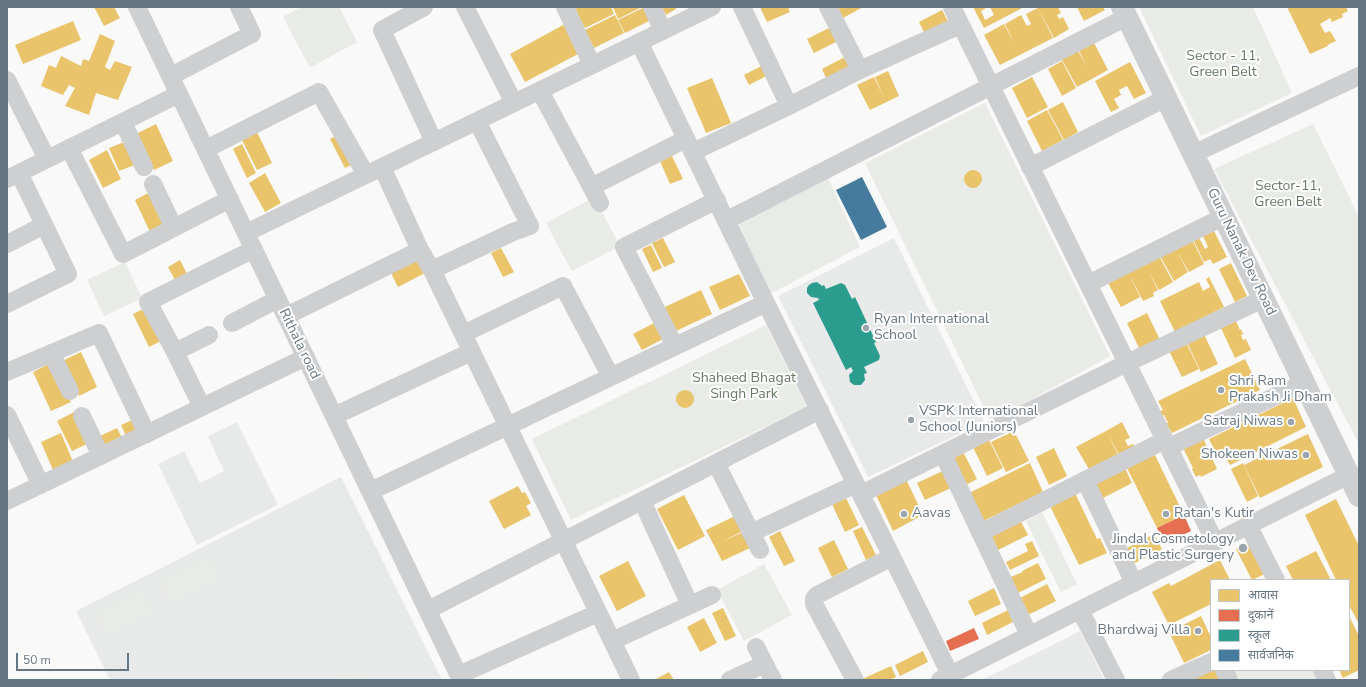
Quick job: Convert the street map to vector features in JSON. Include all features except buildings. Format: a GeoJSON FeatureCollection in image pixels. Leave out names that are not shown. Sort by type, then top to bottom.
{"type":"FeatureCollection","features":[{"type":"Feature","properties":{"kind":"street","name":"Rithala road"},"geometry":{"type":"LineString","coordinates":[[137,7],[460,677]]}},
{"type":"Feature","properties":{"kind":"street"},"geometry":{"type":"LineString","coordinates":[[171,76],[252,34],[239,7]]}},
{"type":"Feature","properties":{"kind":"street"},"geometry":{"type":"LineString","coordinates":[[424,7],[382,30],[434,142]]}},
{"type":"Feature","properties":{"kind":"street"},"geometry":{"type":"LineString","coordinates":[[465,7],[514,103]]}},
{"type":"Feature","properties":{"kind":"street"},"geometry":{"type":"LineString","coordinates":[[564,7],[592,65]]}},
{"type":"Feature","properties":{"kind":"street"},"geometry":{"type":"LineString","coordinates":[[652,7],[663,31]]}},
{"type":"Feature","properties":{"kind":"street"},"geometry":{"type":"LineString","coordinates":[[246,233],[712,7]]}},
{"type":"Feature","properties":{"kind":"street"},"geometry":{"type":"LineString","coordinates":[[742,7],[789,106]]}},
{"type":"Feature","properties":{"kind":"street"},"geometry":{"type":"LineString","coordinates":[[828,7],[860,70]]}},
{"type":"Feature","properties":{"kind":"street"},"geometry":{"type":"LineString","coordinates":[[952,7],[1215,542]]}},
{"type":"Feature","properties":{"kind":"street"},"geometry":{"type":"LineString","coordinates":[[726,220],[990,87],[1125,12]]}},
{"type":"Feature","properties":{"kind":"street","name":"Guru Nanak Dev Road"},"geometry":{"type":"LineString","coordinates":[[1125,12],[1359,496]]}},
{"type":"Feature","properties":{"kind":"street"},"geometry":{"type":"LineString","coordinates":[[591,187],[789,106],[860,70],[960,25]]}},
{"type":"Feature","properties":{"kind":"street"},"geometry":{"type":"LineString","coordinates":[[639,42],[892,557],[945,677],[1349,475]]}},
{"type":"Feature","properties":{"kind":"street"},"geometry":{"type":"LineString","coordinates":[[1193,154],[1359,76]]}},
{"type":"Feature","properties":{"kind":"street"},"geometry":{"type":"LineString","coordinates":[[7,80],[47,159]]}},
{"type":"Feature","properties":{"kind":"street"},"geometry":{"type":"LineString","coordinates":[[540,91],[600,203]]}},
{"type":"Feature","properties":{"kind":"street"},"geometry":{"type":"LineString","coordinates":[[206,149],[319,92],[374,171],[432,270],[631,680]]}},
{"type":"Feature","properties":{"kind":"street"},"geometry":{"type":"LineString","coordinates":[[7,304],[68,274],[44,225],[13,176],[179,94]]}},
{"type":"Feature","properties":{"kind":"street"},"geometry":{"type":"LineString","coordinates":[[1030,167],[1166,98]]}},
{"type":"Feature","properties":{"kind":"street"},"geometry":{"type":"LineString","coordinates":[[432,270],[513,232],[530,226],[477,121]]}},
{"type":"Feature","properties":{"kind":"street"},"geometry":{"type":"LineString","coordinates":[[123,122],[144,167]]}},
{"type":"Feature","properties":{"kind":"street"},"geometry":{"type":"LineString","coordinates":[[69,148],[123,254],[230,199]]}},
{"type":"Feature","properties":{"kind":"street"},"geometry":{"type":"LineString","coordinates":[[153,184],[174,228]]}},
{"type":"Feature","properties":{"kind":"street"},"geometry":{"type":"LineString","coordinates":[[675,346],[624,247],[717,200]]}},
{"type":"Feature","properties":{"kind":"street"},"geometry":{"type":"LineString","coordinates":[[1088,284],[1223,217]]}},
{"type":"Feature","properties":{"kind":"street"},"geometry":{"type":"LineString","coordinates":[[7,244],[44,225]]}},
{"type":"Feature","properties":{"kind":"street"},"geometry":{"type":"LineString","coordinates":[[202,407],[148,302],[254,249]]}},
{"type":"Feature","properties":{"kind":"street"},"geometry":{"type":"LineString","coordinates":[[286,316],[420,250]]}},
{"type":"Feature","properties":{"kind":"street"},"geometry":{"type":"LineString","coordinates":[[463,334],[563,286],[611,377]]}},
{"type":"Feature","properties":{"kind":"street"},"geometry":{"type":"LineString","coordinates":[[232,323],[278,299]]}},
{"type":"Feature","properties":{"kind":"street"},"geometry":{"type":"LineString","coordinates":[[751,533],[943,454],[1264,299]]}},
{"type":"Feature","properties":{"kind":"street"},"geometry":{"type":"LineString","coordinates":[[370,491],[766,303]]}},
{"type":"Feature","properties":{"kind":"street"},"geometry":{"type":"LineString","coordinates":[[7,372],[51,352],[99,333],[147,434]]}},
{"type":"Feature","properties":{"kind":"street"},"geometry":{"type":"LineString","coordinates":[[175,352],[209,335]]}},
{"type":"Feature","properties":{"kind":"street"},"geometry":{"type":"LineString","coordinates":[[51,352],[70,391]]}},
{"type":"Feature","properties":{"kind":"street"},"geometry":{"type":"LineString","coordinates":[[334,416],[471,352]]}},
{"type":"Feature","properties":{"kind":"street"},"geometry":{"type":"LineString","coordinates":[[7,501],[306,357]]}},
{"type":"Feature","properties":{"kind":"street"},"geometry":{"type":"LineString","coordinates":[[980,533],[1085,480],[1305,382]]}},
{"type":"Feature","properties":{"kind":"street"},"geometry":{"type":"LineString","coordinates":[[428,610],[820,410]]}},
{"type":"Feature","properties":{"kind":"street"},"geometry":{"type":"LineString","coordinates":[[82,416],[101,456]]}},
{"type":"Feature","properties":{"kind":"street"},"geometry":{"type":"LineString","coordinates":[[9,424],[41,485]]}},
{"type":"Feature","properties":{"kind":"street"},"geometry":{"type":"LineString","coordinates":[[943,454],[1029,635]]}},
{"type":"Feature","properties":{"kind":"street"},"geometry":{"type":"LineString","coordinates":[[716,463],[760,550]]}},
{"type":"Feature","properties":{"kind":"street"},"geometry":{"type":"LineString","coordinates":[[1085,480],[1134,583]]}},
{"type":"Feature","properties":{"kind":"street"},"geometry":{"type":"LineString","coordinates":[[642,501],[690,605]]}},
{"type":"Feature","properties":{"kind":"street"},"geometry":{"type":"LineString","coordinates":[[1248,525],[1275,579]]}},
{"type":"Feature","properties":{"kind":"street"},"geometry":{"type":"LineString","coordinates":[[855,680],[814,604],[814,599],[817,595],[892,557]]}},
{"type":"Feature","properties":{"kind":"street"},"geometry":{"type":"LineString","coordinates":[[612,641],[712,595]]}},
{"type":"Feature","properties":{"kind":"street"},"geometry":{"type":"LineString","coordinates":[[1080,610],[1116,680]]}},
{"type":"Feature","properties":{"kind":"street"},"geometry":{"type":"LineString","coordinates":[[460,677],[598,612]]}},
{"type":"Feature","properties":{"kind":"street"},"geometry":{"type":"LineString","coordinates":[[756,647],[773,680]]}},
{"type":"Feature","properties":{"kind":"street"},"geometry":{"type":"LineString","coordinates":[[1171,680],[1210,662]]}},
{"type":"Feature","properties":{"kind":"street"},"geometry":{"type":"LineString","coordinates":[[730,680],[764,664]]}},
{"type":"Feature","properties":{"kind":"street"},"geometry":{"type":"LineString","coordinates":[[1224,671],[1229,680]]}},
{"type":"Feature","properties":{"kind":"shaded area","name":"Ryan International School"},"geometry":{"type":"Polygon","coordinates":[[[894,238],[984,422],[868,477],[778,296],[894,238]]]}},
{"type":"Feature","properties":{"kind":"shaded area"},"geometry":{"type":"Polygon","coordinates":[[[237,422],[278,505],[197,545],[158,464],[184,451],[200,483],[224,471],[208,436],[237,422]]]}},
{"type":"Feature","properties":{"kind":"shaded area"},"geometry":{"type":"Polygon","coordinates":[[[341,477],[442,680],[110,680],[76,611],[341,477]]]}},
{"type":"Feature","properties":{"kind":"shaded area"},"geometry":{"type":"Polygon","coordinates":[[[1080,631],[1104,680],[981,680],[1063,640],[1080,631]]]}},
{"type":"Feature","properties":{"kind":"green space"},"geometry":{"type":"Polygon","coordinates":[[[301,7],[339,7],[357,42],[310,68],[283,17],[301,7]]]}},
{"type":"Feature","properties":{"kind":"green space","name":"Sector - 11, Green Belt"},"geometry":{"type":"Polygon","coordinates":[[[1139,7],[1253,7],[1292,93],[1201,136],[1139,7]]]}},
{"type":"Feature","properties":{"kind":"green space"},"geometry":{"type":"Polygon","coordinates":[[[985,103],[1110,356],[991,422],[865,163],[985,103]]]}},
{"type":"Feature","properties":{"kind":"green space","name":"Sector-11, Green Belt"},"geometry":{"type":"Polygon","coordinates":[[[1313,124],[1359,217],[1359,444],[1214,169],[1313,124]]]}},
{"type":"Feature","properties":{"kind":"green space"},"geometry":{"type":"Polygon","coordinates":[[[827,176],[860,247],[770,294],[733,224],[827,176]]]}},
{"type":"Feature","properties":{"kind":"green space"},"geometry":{"type":"Polygon","coordinates":[[[594,197],[620,246],[572,271],[546,223],[594,197]]]}},
{"type":"Feature","properties":{"kind":"green space"},"geometry":{"type":"Polygon","coordinates":[[[125,262],[142,298],[104,316],[87,280],[125,262]]]}},
{"type":"Feature","properties":{"kind":"green space","name":"Shaheed Bhagat Singh Park"},"geometry":{"type":"Polygon","coordinates":[[[766,325],[807,407],[571,520],[532,439],[766,325]]]}},
{"type":"Feature","properties":{"kind":"green space"},"geometry":{"type":"Polygon","coordinates":[[[1042,512],[1077,584],[1061,592],[1026,521],[1042,512]]]}},
{"type":"Feature","properties":{"kind":"green space"},"geometry":{"type":"Polygon","coordinates":[[[209,558],[219,580],[170,604],[160,581],[209,558]]]}},
{"type":"Feature","properties":{"kind":"green space"},"geometry":{"type":"Polygon","coordinates":[[[764,564],[792,615],[744,641],[717,590],[764,564]]]}},
{"type":"Feature","properties":{"kind":"green space"},"geometry":{"type":"Polygon","coordinates":[[[144,590],[154,612],[105,636],[95,613],[144,590]]]}},
{"type":"Feature","properties":{"kind":"green space"},"geometry":{"type":"Polygon","coordinates":[[[361,668],[366,680],[334,680],[361,668]]]}},
{"type":"Feature","properties":{"kind":"green space"},"geometry":{"type":"Polygon","coordinates":[[[1230,671],[1316,671],[1320,680],[1235,680],[1230,671]]]}},
{"type":"Feature","properties":{"kind":"place","name":"Ryan International School"},"geometry":{"type":"Point","coordinates":[866,328]}},
{"type":"Feature","properties":{"kind":"place","name":"Shri Ram Prakash Ji Dham"},"geometry":{"type":"Point","coordinates":[1221,390]}},
{"type":"Feature","properties":{"kind":"place","name":"VSPK International School (Juniors)"},"geometry":{"type":"Point","coordinates":[911,420]}},
{"type":"Feature","properties":{"kind":"place","name":"Satraj Niwas"},"geometry":{"type":"Point","coordinates":[1291,422]}},
{"type":"Feature","properties":{"kind":"place","name":"Shokeen Niwas"},"geometry":{"type":"Point","coordinates":[1306,455]}},
{"type":"Feature","properties":{"kind":"place","name":"Aavas"},"geometry":{"type":"Point","coordinates":[904,514]}},
{"type":"Feature","properties":{"kind":"place","name":"Ratan's Kutir"},"geometry":{"type":"Point","coordinates":[1166,514]}},
{"type":"Feature","properties":{"kind":"place","name":"Jindal Cosmetology and Plastic Surgery"},"geometry":{"type":"Point","coordinates":[1243,548]}},
{"type":"Feature","properties":{"kind":"place","name":"Bhardwaj Villa"},"geometry":{"type":"Point","coordinates":[1198,631]}}]}
